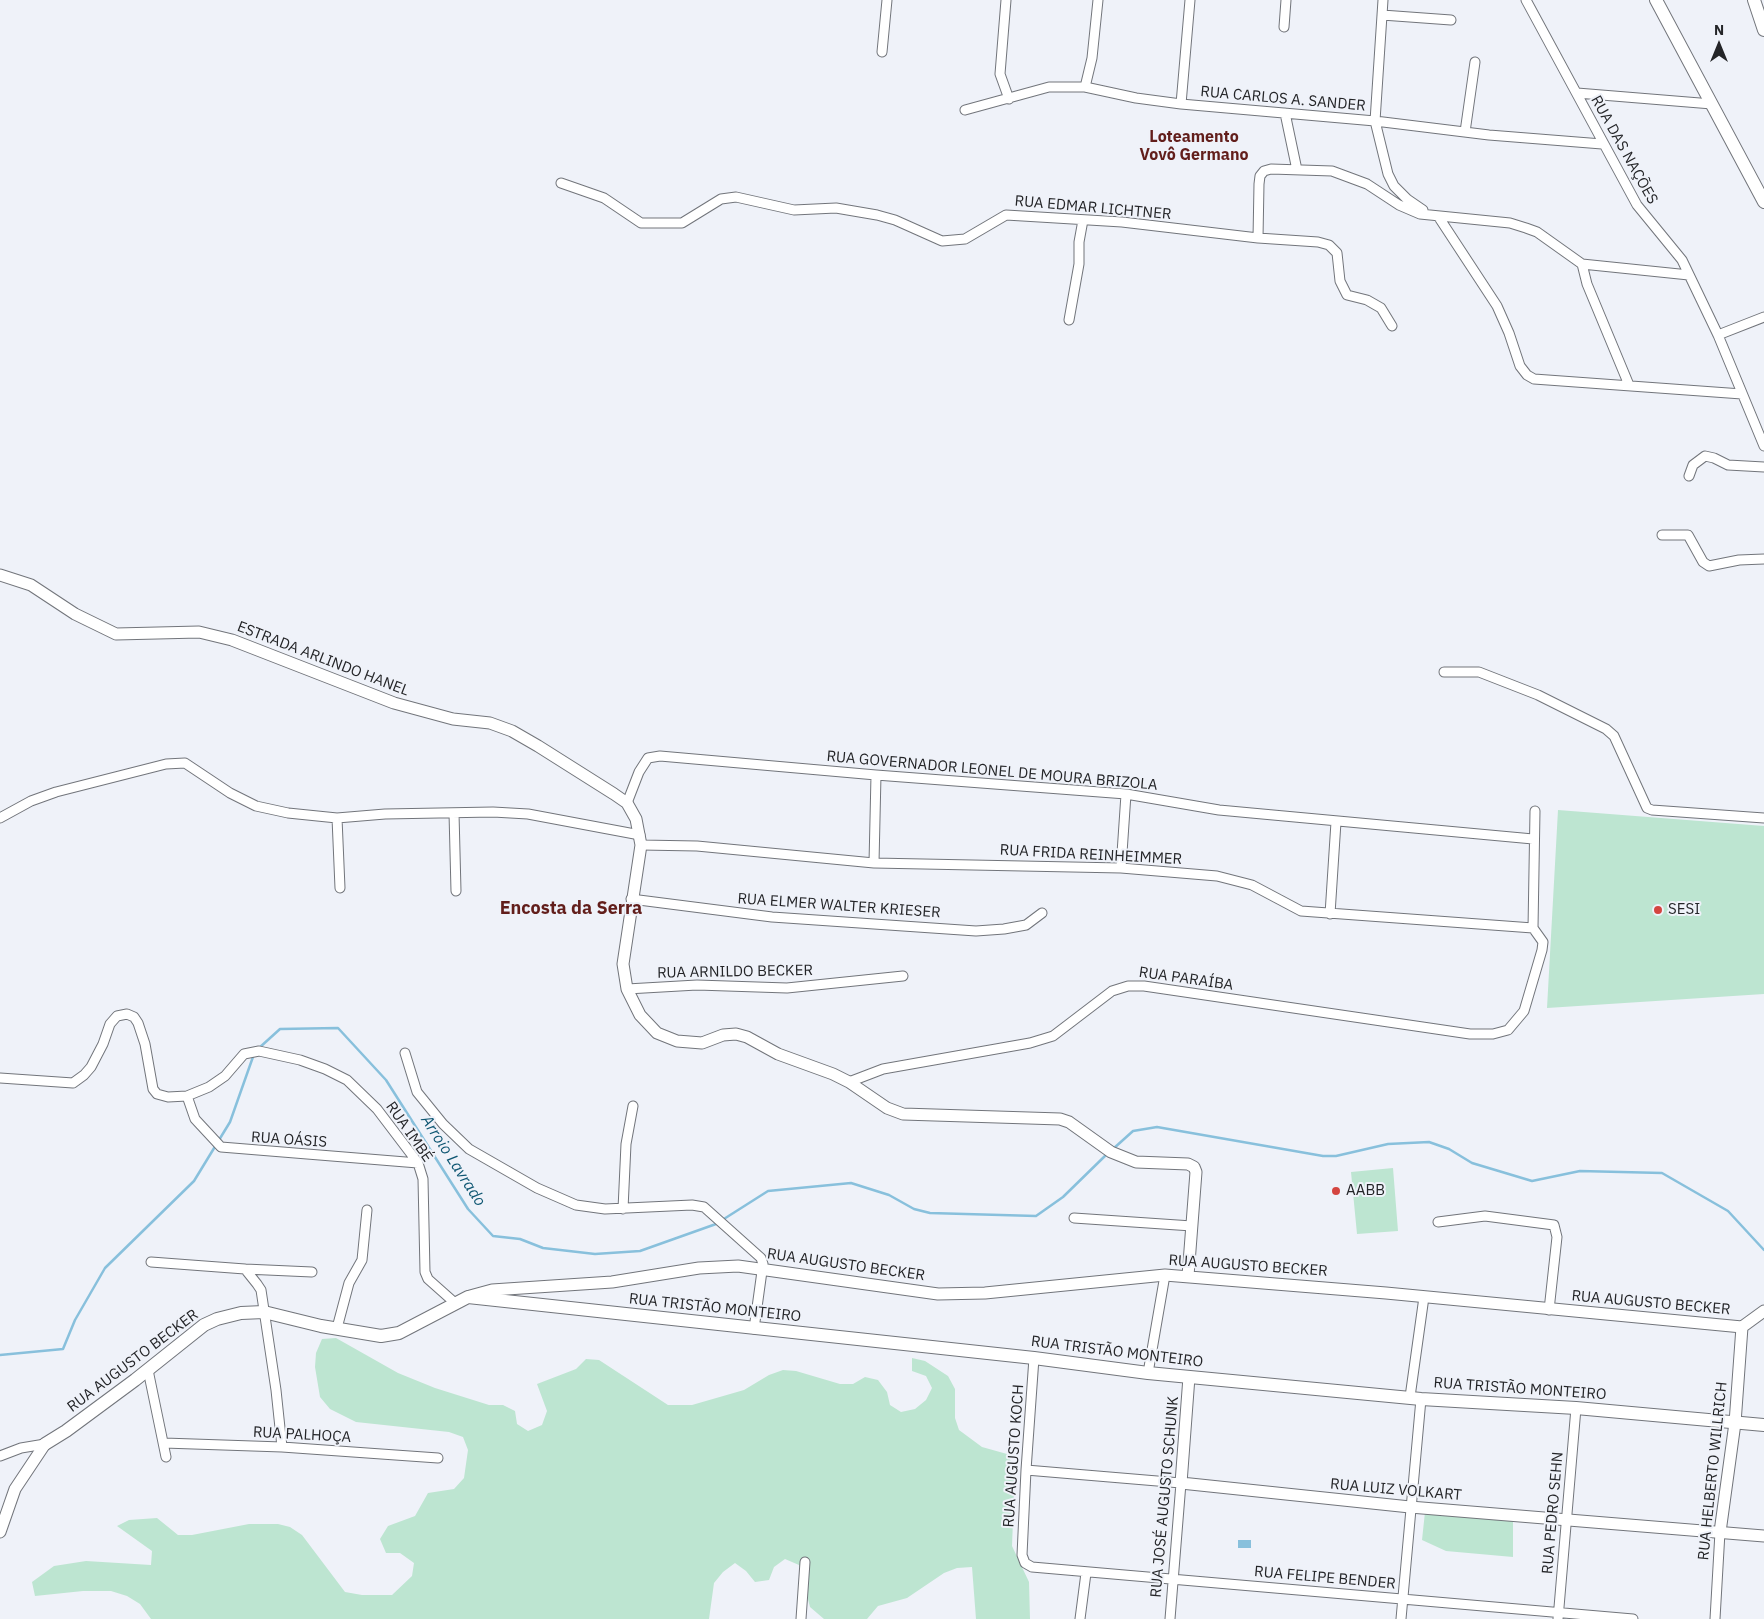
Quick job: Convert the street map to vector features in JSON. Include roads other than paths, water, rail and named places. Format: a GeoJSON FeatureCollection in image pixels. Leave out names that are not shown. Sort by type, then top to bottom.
{"type":"FeatureCollection","features":[{"type":"Feature","properties":{"kind":"main road"},"geometry":{"type":"LineString","coordinates":[[1656,0],[1764,202]]}},
{"type":"Feature","properties":{"kind":"main road"},"geometry":{"type":"LineString","coordinates":[[1754,0],[1764,30]]}},
{"type":"Feature","properties":{"kind":"main road","name":"RUA AUGUSTO BECKER"},"geometry":{"type":"LineString","coordinates":[[45,1444],[66,1432],[204,1325],[242,1313],[264,1312],[381,1336],[398,1333],[468,1297]]}},
{"type":"Feature","properties":{"kind":"main road","name":"RUA TRISTÃO MONTEIRO"},"geometry":{"type":"LineString","coordinates":[[468,1297],[1034,1358],[1148,1373],[1415,1398],[1576,1408],[1764,1425]]}},
{"type":"Feature","properties":{"kind":"street"},"geometry":{"type":"LineString","coordinates":[[882,52],[887,0]]}},
{"type":"Feature","properties":{"kind":"street"},"geometry":{"type":"LineString","coordinates":[[1006,0],[1000,74],[1009,99]]}},
{"type":"Feature","properties":{"kind":"street"},"geometry":{"type":"LineString","coordinates":[[1084,87],[1092,58],[1098,0]]}},
{"type":"Feature","properties":{"kind":"street"},"geometry":{"type":"LineString","coordinates":[[1181,104],[1190,0]]}},
{"type":"Feature","properties":{"kind":"street"},"geometry":{"type":"LineString","coordinates":[[1284,27],[1286,0]]}},
{"type":"Feature","properties":{"kind":"street"},"geometry":{"type":"LineString","coordinates":[[1383,0],[1375,122],[1388,174],[1394,186],[1407,199],[1434,215],[1497,306],[1509,333],[1520,366],[1527,375],[1534,379],[1742,394]]}},
{"type":"Feature","properties":{"kind":"street","name":"RUA DAS NAÇÕES"},"geometry":{"type":"LineString","coordinates":[[1526,0],[1636,205],[1682,260],[1718,335],[1764,446]]}},
{"type":"Feature","properties":{"kind":"street"},"geometry":{"type":"LineString","coordinates":[[1382,15],[1451,20]]}},
{"type":"Feature","properties":{"kind":"street"},"geometry":{"type":"LineString","coordinates":[[1465,132],[1475,62]]}},
{"type":"Feature","properties":{"kind":"street","name":"RUA CARLOS A. SANDER"},"geometry":{"type":"LineString","coordinates":[[965,110],[1049,87],[1084,87],[1136,98],[1181,104],[1602,144]]}},
{"type":"Feature","properties":{"kind":"street"},"geometry":{"type":"LineString","coordinates":[[1577,93],[1712,104]]}},
{"type":"Feature","properties":{"kind":"street"},"geometry":{"type":"LineString","coordinates":[[1285,113],[1297,170]]}},
{"type":"Feature","properties":{"kind":"street"},"geometry":{"type":"LineString","coordinates":[[1258,238],[1259,184],[1264,171],[1271,169],[1332,171],[1350,177],[1399,205],[1420,214],[1510,223],[1526,228],[1582,264],[1689,275]]}},
{"type":"Feature","properties":{"kind":"street","name":"RUA EDMAR LICHTNER"},"geometry":{"type":"LineString","coordinates":[[561,183],[604,198],[641,223],[682,223],[721,200],[736,197],[794,210],[836,208],[877,215],[895,220],[942,241],[965,239],[996,219],[1006,215],[1122,222],[1258,238],[1318,242],[1330,245],[1337,252],[1340,281],[1347,295],[1366,300],[1381,308],[1392,326]]}},
{"type":"Feature","properties":{"kind":"street"},"geometry":{"type":"LineString","coordinates":[[1069,320],[1079,264],[1079,242],[1083,220]]}},
{"type":"Feature","properties":{"kind":"street"},"geometry":{"type":"LineString","coordinates":[[1582,264],[1587,284],[1630,385]]}},
{"type":"Feature","properties":{"kind":"street"},"geometry":{"type":"LineString","coordinates":[[1718,335],[1764,317]]}},
{"type":"Feature","properties":{"kind":"street"},"geometry":{"type":"LineString","coordinates":[[1688,476],[1693,466],[1705,456],[1714,458],[1728,466],[1764,467]]}},
{"type":"Feature","properties":{"kind":"street"},"geometry":{"type":"LineString","coordinates":[[1662,535],[1688,534],[1703,562],[1708,566],[1764,559]]}},
{"type":"Feature","properties":{"kind":"street","name":"ESTRADA ARLINDO HANEL"},"geometry":{"type":"LineString","coordinates":[[0,575],[31,585],[75,614],[116,634],[199,632],[232,640],[394,703],[453,719],[490,723],[512,731],[627,804]]}},
{"type":"Feature","properties":{"kind":"street"},"geometry":{"type":"LineString","coordinates":[[1444,672],[1479,672],[1538,694],[1606,729],[1614,736],[1647,808],[1652,810],[1764,818]]}},
{"type":"Feature","properties":{"kind":"street","name":"RUA GOVERNADOR LEONEL DE MOURA BRIZOLA"},"geometry":{"type":"LineString","coordinates":[[627,804],[639,772],[648,758],[660,756],[1126,794],[1219,810],[1533,839]]}},
{"type":"Feature","properties":{"kind":"street","name":"RUA FRIDA REINHEIMMER"},"geometry":{"type":"LineString","coordinates":[[0,818],[31,801],[56,792],[166,764],[185,764],[230,793],[256,806],[288,813],[337,818],[385,814],[528,814],[640,840],[874,863],[1121,868],[1217,876],[1235,879],[1252,886],[1301,911],[1533,928]]}},
{"type":"Feature","properties":{"kind":"street"},"geometry":{"type":"LineString","coordinates":[[874,863],[876,775]]}},
{"type":"Feature","properties":{"kind":"street"},"geometry":{"type":"LineString","coordinates":[[1121,868],[1126,794]]}},
{"type":"Feature","properties":{"kind":"street"},"geometry":{"type":"LineString","coordinates":[[627,804],[636,818],[640,840],[623,964],[626,989],[640,1015],[657,1033],[676,1041],[702,1043],[723,1035],[736,1034],[778,1054],[850,1082],[888,1108],[903,1114],[1060,1119],[1070,1122],[1106,1149],[1145,1163],[1188,1164],[1194,1167],[1196,1172],[1188,1276]]}},
{"type":"Feature","properties":{"kind":"street"},"geometry":{"type":"LineString","coordinates":[[1533,928],[1533,839],[1535,811]]}},
{"type":"Feature","properties":{"kind":"street"},"geometry":{"type":"LineString","coordinates":[[454,813],[456,891]]}},
{"type":"Feature","properties":{"kind":"street"},"geometry":{"type":"LineString","coordinates":[[337,818],[340,888]]}},
{"type":"Feature","properties":{"kind":"street"},"geometry":{"type":"LineString","coordinates":[[1330,914],[1336,822]]}},
{"type":"Feature","properties":{"kind":"street","name":"RUA ELMER WALTER KRIESER"},"geometry":{"type":"LineString","coordinates":[[631,899],[772,917],[976,931],[1004,930],[1026,925],[1042,913]]}},
{"type":"Feature","properties":{"kind":"street","name":"RUA PARAÍBA"},"geometry":{"type":"LineString","coordinates":[[850,1082],[883,1069],[1030,1042],[1053,1036],[1112,992],[1128,986],[1144,986],[1470,1034],[1494,1034],[1508,1030],[1524,1012],[1543,942],[1533,928]]}},
{"type":"Feature","properties":{"kind":"street","name":"RUA ARNILDO BECKER"},"geometry":{"type":"LineString","coordinates":[[626,989],[698,984],[787,988],[903,976]]}},
{"type":"Feature","properties":{"kind":"street","name":"RUA IMBÉ"},"geometry":{"type":"LineString","coordinates":[[0,1078],[73,1083],[91,1067],[104,1044],[110,1024],[117,1016],[127,1014],[134,1017],[138,1023],[144,1044],[152,1089],[157,1094],[168,1097],[187,1096],[219,1081],[244,1054],[260,1051],[300,1060],[325,1069],[347,1080],[377,1109],[418,1163],[423,1178],[425,1272],[434,1285],[455,1303]]}},
{"type":"Feature","properties":{"kind":"street"},"geometry":{"type":"LineString","coordinates":[[404,1053],[417,1092],[443,1124],[468,1149],[537,1188],[576,1204],[605,1210],[704,1206],[761,1258],[762,1270],[754,1329]]}},
{"type":"Feature","properties":{"kind":"street","name":"RUA OÁSIS"},"geometry":{"type":"LineString","coordinates":[[187,1096],[195,1118],[221,1147],[418,1163]]}},
{"type":"Feature","properties":{"kind":"street"},"geometry":{"type":"LineString","coordinates":[[623,1209],[626,1144],[634,1106]]}},
{"type":"Feature","properties":{"kind":"street"},"geometry":{"type":"LineString","coordinates":[[337,1328],[349,1283],[362,1260],[367,1210]]}},
{"type":"Feature","properties":{"kind":"street"},"geometry":{"type":"LineString","coordinates":[[1438,1222],[1485,1216],[1554,1225],[1557,1237],[1549,1310]]}},
{"type":"Feature","properties":{"kind":"street"},"geometry":{"type":"LineString","coordinates":[[1074,1218],[1192,1226]]}},
{"type":"Feature","properties":{"kind":"street"},"geometry":{"type":"LineString","coordinates":[[151,1262],[312,1272]]}},
{"type":"Feature","properties":{"kind":"street","name":"RUA AUGUSTO BECKER"},"geometry":{"type":"LineString","coordinates":[[468,1297],[492,1290],[612,1282],[699,1268],[738,1266],[938,1294],[985,1294],[1165,1275],[1742,1327]]}},
{"type":"Feature","properties":{"kind":"street"},"geometry":{"type":"LineString","coordinates":[[245,1269],[261,1290],[276,1390],[282,1447]]}},
{"type":"Feature","properties":{"kind":"street"},"geometry":{"type":"LineString","coordinates":[[1148,1373],[1165,1275]]}},
{"type":"Feature","properties":{"kind":"street"},"geometry":{"type":"LineString","coordinates":[[1401,1619],[1410,1507],[1415,1398],[1424,1297]]}},
{"type":"Feature","properties":{"kind":"street"},"geometry":{"type":"LineString","coordinates":[[1742,1327],[1764,1311]]}},
{"type":"Feature","properties":{"kind":"street","name":"RUA HELBERTO WILLRICH"},"geometry":{"type":"LineString","coordinates":[[1715,1619],[1720,1532],[1736,1422],[1742,1327]]}},
{"type":"Feature","properties":{"kind":"street","name":"RUA AUGUSTO KOCH"},"geometry":{"type":"LineString","coordinates":[[1022,1555],[1034,1358]]}},
{"type":"Feature","properties":{"kind":"street"},"geometry":{"type":"LineString","coordinates":[[148,1370],[166,1457]]}},
{"type":"Feature","properties":{"kind":"street","name":"RUA JOSÉ AUGUSTO SCHUNK"},"geometry":{"type":"LineString","coordinates":[[1170,1619],[1190,1377]]}},
{"type":"Feature","properties":{"kind":"street","name":"RUA PEDRO SEHN"},"geometry":{"type":"LineString","coordinates":[[1558,1616],[1576,1408]]}},
{"type":"Feature","properties":{"kind":"street","name":"RUA PALHOÇA"},"geometry":{"type":"LineString","coordinates":[[164,1442],[282,1447],[438,1458]]}},
{"type":"Feature","properties":{"kind":"street"},"geometry":{"type":"LineString","coordinates":[[0,1532],[15,1489],[45,1444]]}},
{"type":"Feature","properties":{"kind":"street","name":"RUA AUGUSTO BECKER"},"geometry":{"type":"LineString","coordinates":[[0,1456],[21,1448],[45,1444]]}},
{"type":"Feature","properties":{"kind":"street","name":"RUA LUIZ VOLKART"},"geometry":{"type":"LineString","coordinates":[[1026,1470],[1180,1483],[1410,1507],[1764,1536]]}},
{"type":"Feature","properties":{"kind":"street","name":"RUA FELIPE BENDER"},"geometry":{"type":"LineString","coordinates":[[1022,1555],[1025,1563],[1032,1567],[1086,1573],[1403,1599],[1558,1616],[1633,1619]]}},
{"type":"Feature","properties":{"kind":"street"},"geometry":{"type":"LineString","coordinates":[[801,1619],[805,1562]]}},
{"type":"Feature","properties":{"kind":"street"},"geometry":{"type":"LineString","coordinates":[[1080,1619],[1086,1573]]}},
{"type":"Feature","properties":{"kind":"water"},"geometry":{"type":"Polygon","coordinates":[[[1238,1540],[1251,1540],[1251,1548],[1238,1548],[1238,1540]]]}},
{"type":"Feature","properties":{"kind":"waterway","name":"Arroio Lavrado"},"geometry":{"type":"LineString","coordinates":[[259,1048],[280,1029],[338,1028],[386,1080],[468,1209],[493,1236],[520,1239],[543,1248],[595,1254],[640,1251],[716,1224],[768,1191],[851,1183],[889,1195],[914,1209],[930,1213],[1036,1216],[1063,1197],[1107,1154]]}},
{"type":"Feature","properties":{"kind":"waterway","name":"Arroio Lavrado"},"geometry":{"type":"LineString","coordinates":[[0,1355],[63,1349],[75,1320],[105,1268],[194,1181],[230,1122],[254,1054]]}},
{"type":"Feature","properties":{"kind":"waterway"},"geometry":{"type":"LineString","coordinates":[[1113,1149],[1133,1131],[1157,1127],[1323,1156],[1336,1156],[1388,1144],[1429,1142],[1449,1149],[1472,1163],[1532,1181],[1580,1171],[1662,1173],[1728,1211],[1764,1250]]}},
{"type":"Feature","properties":{"kind":"place","name":"SESI"},"geometry":{"type":"Point","coordinates":[1658,910]}},
{"type":"Feature","properties":{"kind":"place","name":"AABB"},"geometry":{"type":"Point","coordinates":[1336,1191]}},
{"type":"Feature","properties":{"kind":"district","name":"Loteamento Vovô Germano"},"geometry":{"type":"Point","coordinates":[1194,146]}},
{"type":"Feature","properties":{"kind":"district","name":"Encosta da Serra"},"geometry":{"type":"Point","coordinates":[571,909]}}]}
